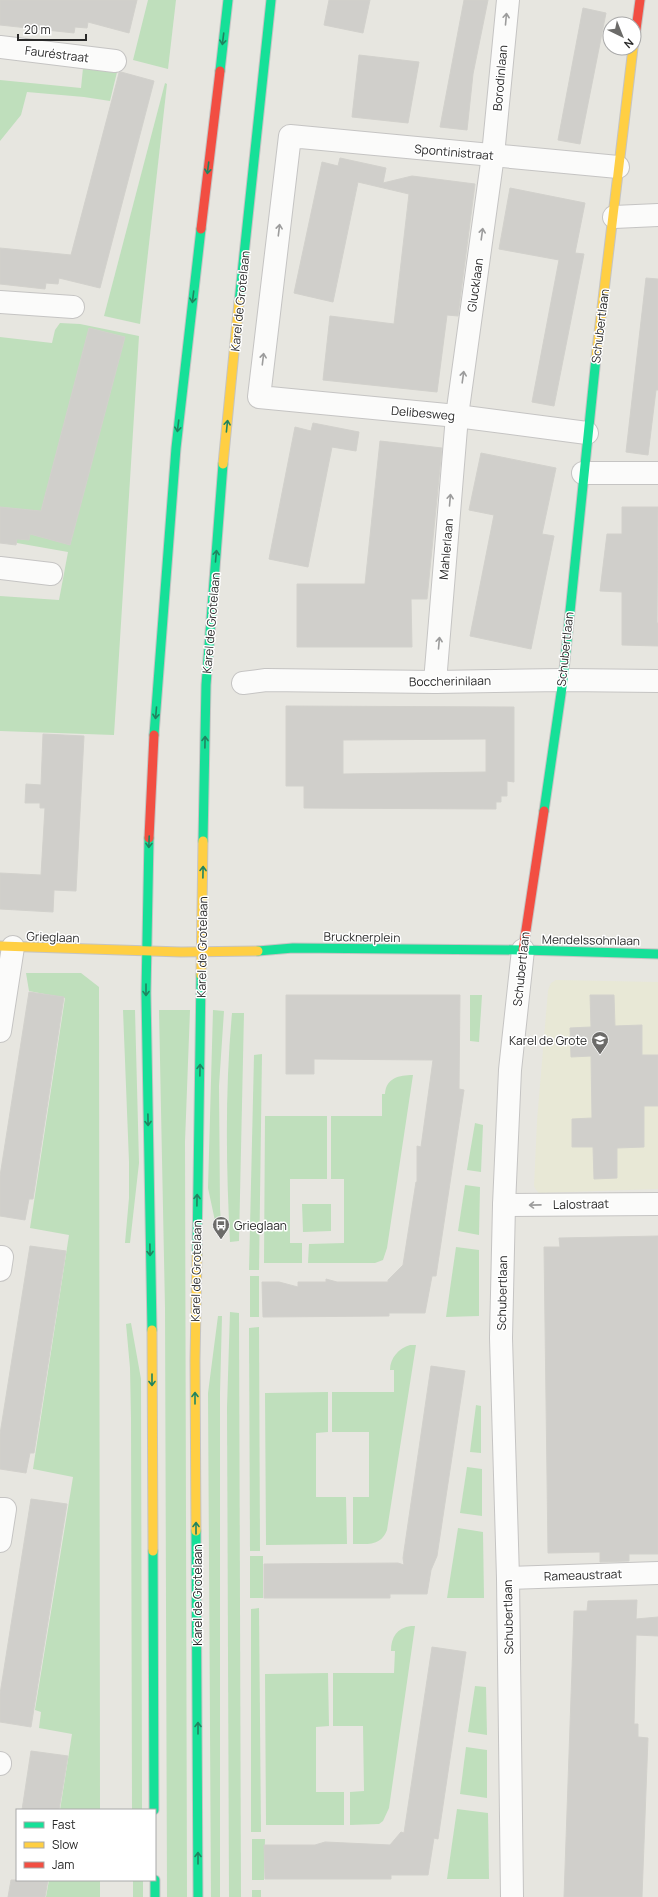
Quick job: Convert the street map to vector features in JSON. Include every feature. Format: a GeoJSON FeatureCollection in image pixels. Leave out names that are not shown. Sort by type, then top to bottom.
{"type":"FeatureCollection","features":[{"type":"Feature","properties":{"kind":"main road"},"geometry":{"type":"LineString","coordinates":[[154,1809],[152,1365],[146,951],[152,766],[176,448],[228,0]]}},
{"type":"Feature","properties":{"kind":"main road","name":"Karel de Grotelaan"},"geometry":{"type":"LineString","coordinates":[[198,1897],[195,1360],[206,685],[224,450],[271,0]]}},
{"type":"Feature","properties":{"kind":"main road"},"geometry":{"type":"LineString","coordinates":[[638,16],[640,0]]}},
{"type":"Feature","properties":{"kind":"main road","name":"Schubertlaan"},"geometry":{"type":"LineString","coordinates":[[523,950],[562,680],[587,433],[614,217],[618,167],[633,56]]}},
{"type":"Feature","properties":{"kind":"main road","name":"Grieglaan"},"geometry":{"type":"LineString","coordinates":[[6,947],[202,953]]}},
{"type":"Feature","properties":{"kind":"main road","name":"Brucknerplein"},"geometry":{"type":"LineString","coordinates":[[202,953],[256,952],[293,948],[523,950]]}},
{"type":"Feature","properties":{"kind":"main road","name":"Mendelssohnlaan"},"geometry":{"type":"LineString","coordinates":[[523,950],[658,954]]}},
{"type":"Feature","properties":{"kind":"main road"},"geometry":{"type":"LineString","coordinates":[[155,1881],[155,1897]]}},
{"type":"Feature","properties":{"kind":"street","name":"Borodinlaan"},"geometry":{"type":"LineString","coordinates":[[493,155],[508,0]]}},
{"type":"Feature","properties":{"kind":"street","name":"Fauréstraat"},"geometry":{"type":"LineString","coordinates":[[0,47],[115,61]]}},
{"type":"Feature","properties":{"kind":"street","name":"Spontinistraat"},"geometry":{"type":"LineString","coordinates":[[259,397],[290,136],[618,167]]}},
{"type":"Feature","properties":{"kind":"street","name":"Glucklaan"},"geometry":{"type":"LineString","coordinates":[[457,416],[493,155]]}},
{"type":"Feature","properties":{"kind":"street"},"geometry":{"type":"LineString","coordinates":[[614,217],[658,215]]}},
{"type":"Feature","properties":{"kind":"street"},"geometry":{"type":"LineString","coordinates":[[0,302],[73,307]]}},
{"type":"Feature","properties":{"kind":"street","name":"Delibesweg"},"geometry":{"type":"LineString","coordinates":[[259,397],[457,416],[587,433]]}},
{"type":"Feature","properties":{"kind":"street","name":"Mahlerlaan"},"geometry":{"type":"LineString","coordinates":[[436,682],[457,416]]}},
{"type":"Feature","properties":{"kind":"street"},"geometry":{"type":"LineString","coordinates":[[583,473],[658,473]]}},
{"type":"Feature","properties":{"kind":"street"},"geometry":{"type":"LineString","coordinates":[[0,568],[51,574]]}},
{"type":"Feature","properties":{"kind":"street","name":"Boccherinilaan"},"geometry":{"type":"LineString","coordinates":[[243,683],[266,680],[436,682],[562,680],[658,681]]}},
{"type":"Feature","properties":{"kind":"street"},"geometry":{"type":"LineString","coordinates":[[0,1031],[6,947]]}},
{"type":"Feature","properties":{"kind":"street","name":"Schubertlaan"},"geometry":{"type":"LineString","coordinates":[[512,1897],[508,1578],[502,1338],[504,1205],[510,1070],[523,950]]}},
{"type":"Feature","properties":{"kind":"street","name":"Lalostraat"},"geometry":{"type":"LineString","coordinates":[[504,1205],[658,1204]]}},
{"type":"Feature","properties":{"kind":"street"},"geometry":{"type":"LineString","coordinates":[[0,1257],[2,1257],[0,1270]]}},
{"type":"Feature","properties":{"kind":"street"},"geometry":{"type":"LineString","coordinates":[[0,1509],[5,1509],[0,1541]]}},
{"type":"Feature","properties":{"kind":"street","name":"Rameaustraat"},"geometry":{"type":"LineString","coordinates":[[508,1578],[658,1573]]}},
{"type":"Feature","properties":{"kind":"shaded area","name":"Karel de Grote"},"geometry":{"type":"Polygon","coordinates":[[[556,980],[658,982],[658,1189],[539,1193],[534,1186],[537,1120],[548,990],[551,983],[556,980]]]}},
{"type":"Feature","properties":{"kind":"green space"},"geometry":{"type":"Polygon","coordinates":[[[148,0],[176,0],[168,69],[133,60],[148,0]]]}},
{"type":"Feature","properties":{"kind":"green space"},"geometry":{"type":"Polygon","coordinates":[[[83,68],[117,72],[110,101],[27,92],[21,115],[0,141],[0,80],[81,88],[83,68]]]}},
{"type":"Feature","properties":{"kind":"green space"},"geometry":{"type":"Polygon","coordinates":[[[165,83],[167,84],[140,324],[104,316],[165,83]]]}},
{"type":"Feature","properties":{"kind":"green space"},"geometry":{"type":"Polygon","coordinates":[[[60,323],[80,324],[139,336],[114,735],[0,731],[0,596],[59,600],[68,552],[0,540],[0,337],[52,343],[55,330],[60,323]]]}},
{"type":"Feature","properties":{"kind":"green space"},"geometry":{"type":"Polygon","coordinates":[[[26,973],[81,973],[99,987],[100,1809],[60,1809],[72,1734],[39,1728],[41,1712],[35,1710],[73,1477],[33,1469],[69,1235],[30,1228],[65,998],[29,991],[26,973]]]}},
{"type":"Feature","properties":{"kind":"green space"},"geometry":{"type":"Polygon","coordinates":[[[470,995],[482,995],[479,1042],[470,1041],[470,995]]]}},
{"type":"Feature","properties":{"kind":"green space"},"geometry":{"type":"Polygon","coordinates":[[[123,1010],[135,1010],[139,1163],[130,1243],[125,1243],[129,1198],[129,1162],[123,1010]]]}},
{"type":"Feature","properties":{"kind":"green space"},"geometry":{"type":"Polygon","coordinates":[[[159,1010],[190,1010],[185,1142],[187,1897],[167,1897],[165,1308],[159,1010]]]}},
{"type":"Feature","properties":{"kind":"green space"},"geometry":{"type":"Polygon","coordinates":[[[213,1010],[224,1011],[219,1086],[220,1209],[222,1235],[218,1235],[208,1188],[213,1010]]]}},
{"type":"Feature","properties":{"kind":"green space"},"geometry":{"type":"Polygon","coordinates":[[[232,1013],[244,1013],[239,1241],[230,1242],[227,1128],[228,1070],[232,1013]]]}},
{"type":"Feature","properties":{"kind":"green space"},"geometry":{"type":"Polygon","coordinates":[[[262,1054],[259,1270],[249,1270],[254,1055],[262,1054]]]}},
{"type":"Feature","properties":{"kind":"green space"},"geometry":{"type":"Polygon","coordinates":[[[413,1075],[387,1248],[383,1260],[375,1263],[308,1263],[309,1244],[344,1243],[344,1179],[331,1179],[331,1116],[382,1116],[382,1094],[385,1094],[388,1084],[394,1078],[413,1075]]]}},
{"type":"Feature","properties":{"kind":"green space"},"geometry":{"type":"Polygon","coordinates":[[[265,1116],[327,1116],[327,1179],[290,1179],[290,1243],[302,1243],[302,1263],[264,1263],[265,1116]]]}},
{"type":"Feature","properties":{"kind":"green space"},"geometry":{"type":"Polygon","coordinates":[[[475,1123],[483,1125],[481,1172],[467,1170],[475,1123]]]}},
{"type":"Feature","properties":{"kind":"green space"},"geometry":{"type":"Polygon","coordinates":[[[465,1185],[480,1187],[479,1235],[458,1231],[465,1185]]]}},
{"type":"Feature","properties":{"kind":"green space"},"geometry":{"type":"Polygon","coordinates":[[[302,1204],[331,1204],[331,1231],[303,1232],[302,1204]]]}},
{"type":"Feature","properties":{"kind":"green space"},"geometry":{"type":"Polygon","coordinates":[[[456,1247],[479,1250],[479,1316],[446,1317],[456,1247]]]}},
{"type":"Feature","properties":{"kind":"green space"},"geometry":{"type":"Polygon","coordinates":[[[250,1276],[259,1276],[259,1317],[250,1317],[250,1276]]]}},
{"type":"Feature","properties":{"kind":"green space"},"geometry":{"type":"Polygon","coordinates":[[[230,1312],[239,1313],[241,1897],[229,1897],[227,1407],[230,1312]]]}},
{"type":"Feature","properties":{"kind":"green space"},"geometry":{"type":"Polygon","coordinates":[[[218,1316],[222,1316],[220,1393],[220,1897],[211,1897],[208,1393],[218,1316]]]}},
{"type":"Feature","properties":{"kind":"green space"},"geometry":{"type":"Polygon","coordinates":[[[131,1323],[141,1379],[142,1809],[132,1809],[131,1418],[130,1368],[126,1324],[131,1323]]]}},
{"type":"Feature","properties":{"kind":"green space"},"geometry":{"type":"Polygon","coordinates":[[[259,1327],[260,1551],[250,1551],[249,1328],[259,1327]]]}},
{"type":"Feature","properties":{"kind":"green space"},"geometry":{"type":"Polygon","coordinates":[[[410,1345],[416,1345],[387,1530],[378,1541],[369,1544],[353,1544],[353,1497],[369,1497],[369,1432],[332,1432],[332,1392],[394,1392],[394,1370],[390,1370],[390,1366],[396,1354],[402,1348],[410,1345]]]}},
{"type":"Feature","properties":{"kind":"green space"},"geometry":{"type":"Polygon","coordinates":[[[328,1392],[328,1432],[316,1433],[316,1497],[346,1497],[347,1544],[266,1545],[265,1393],[328,1392]]]}},
{"type":"Feature","properties":{"kind":"green space"},"geometry":{"type":"Polygon","coordinates":[[[476,1405],[481,1406],[481,1453],[470,1452],[476,1405]]]}},
{"type":"Feature","properties":{"kind":"green space"},"geometry":{"type":"Polygon","coordinates":[[[467,1467],[482,1469],[482,1516],[460,1513],[467,1467]]]}},
{"type":"Feature","properties":{"kind":"green space"},"geometry":{"type":"Polygon","coordinates":[[[458,1528],[483,1532],[484,1598],[447,1598],[458,1528]]]}},
{"type":"Feature","properties":{"kind":"green space"},"geometry":{"type":"Polygon","coordinates":[[[250,1556],[263,1556],[263,1598],[250,1598],[250,1556]]]}},
{"type":"Feature","properties":{"kind":"green space"},"geometry":{"type":"Polygon","coordinates":[[[259,1608],[261,1832],[251,1832],[251,1609],[259,1608]]]}},
{"type":"Feature","properties":{"kind":"green space"},"geometry":{"type":"Polygon","coordinates":[[[415,1626],[389,1808],[383,1821],[379,1824],[350,1825],[350,1792],[364,1791],[363,1726],[333,1726],[333,1673],[394,1673],[395,1651],[391,1651],[392,1641],[399,1631],[415,1626]]]}},
{"type":"Feature","properties":{"kind":"green space"},"geometry":{"type":"Polygon","coordinates":[[[328,1673],[329,1726],[316,1727],[316,1792],[344,1792],[344,1825],[266,1825],[265,1674],[328,1673]]]}},
{"type":"Feature","properties":{"kind":"green space"},"geometry":{"type":"Polygon","coordinates":[[[475,1686],[486,1687],[487,1735],[468,1732],[475,1686]]]}},
{"type":"Feature","properties":{"kind":"green space"},"geometry":{"type":"Polygon","coordinates":[[[466,1747],[487,1750],[487,1798],[460,1794],[466,1747]]]}},
{"type":"Feature","properties":{"kind":"green space"},"geometry":{"type":"Polygon","coordinates":[[[457,1809],[488,1813],[489,1879],[447,1879],[457,1809]]]}},
{"type":"Feature","properties":{"kind":"green space"},"geometry":{"type":"Polygon","coordinates":[[[252,1839],[265,1839],[264,1880],[252,1880],[252,1839]]]}},
{"type":"Feature","properties":{"kind":"green space"},"geometry":{"type":"Polygon","coordinates":[[[49,1881],[100,1881],[100,1897],[46,1897],[49,1881]]]}},
{"type":"Feature","properties":{"kind":"green space"},"geometry":{"type":"Polygon","coordinates":[[[133,1881],[143,1881],[143,1897],[133,1897],[133,1881]]]}},
{"type":"Feature","properties":{"kind":"green space"},"geometry":{"type":"Polygon","coordinates":[[[252,1890],[261,1890],[261,1897],[252,1897],[252,1890]]]}},
{"type":"Feature","properties":{"kind":"building"},"geometry":{"type":"Polygon","coordinates":[[[0,0],[137,0],[129,33],[88,22],[87,28],[75,27],[74,33],[0,25],[0,0]]]}},
{"type":"Feature","properties":{"kind":"building"},"geometry":{"type":"Polygon","coordinates":[[[329,0],[370,0],[363,33],[324,25],[329,0]]]}},
{"type":"Feature","properties":{"kind":"building"},"geometry":{"type":"Polygon","coordinates":[[[464,0],[488,0],[473,74],[467,130],[440,127],[464,0]]]}},
{"type":"Feature","properties":{"kind":"building"},"geometry":{"type":"Polygon","coordinates":[[[583,8],[606,13],[605,16],[602,16],[602,33],[580,144],[558,140],[583,8]]]}},
{"type":"Feature","properties":{"kind":"building"},"geometry":{"type":"Polygon","coordinates":[[[359,55],[419,62],[408,123],[352,117],[359,55]]]}},
{"type":"Feature","properties":{"kind":"building"},"geometry":{"type":"Polygon","coordinates":[[[121,72],[154,81],[100,288],[59,278],[58,284],[46,283],[45,289],[0,284],[0,248],[71,255],[119,73],[121,72]]]}},
{"type":"Feature","properties":{"kind":"building"},"geometry":{"type":"Polygon","coordinates":[[[340,158],[386,168],[383,183],[412,176],[475,184],[458,316],[447,315],[437,392],[323,380],[330,316],[394,324],[409,194],[358,182],[333,302],[294,293],[322,162],[338,166],[340,158]]]}},
{"type":"Feature","properties":{"kind":"building"},"geometry":{"type":"Polygon","coordinates":[[[510,188],[585,203],[575,253],[584,254],[554,406],[532,402],[559,260],[499,249],[510,188]]]}},
{"type":"Feature","properties":{"kind":"building"},"geometry":{"type":"Polygon","coordinates":[[[646,278],[658,279],[658,390],[656,390],[648,455],[626,452],[646,278]]]}},
{"type":"Feature","properties":{"kind":"building"},"geometry":{"type":"Polygon","coordinates":[[[89,328],[125,337],[70,545],[30,534],[29,540],[17,539],[16,545],[0,543],[0,507],[41,511],[89,328]]]}},
{"type":"Feature","properties":{"kind":"building"},"geometry":{"type":"Polygon","coordinates":[[[313,423],[359,432],[356,451],[332,447],[308,567],[269,559],[295,427],[311,431],[313,423]]]}},
{"type":"Feature","properties":{"kind":"building"},"geometry":{"type":"Polygon","coordinates":[[[380,441],[442,448],[427,599],[411,599],[412,647],[297,647],[297,584],[365,584],[380,441]]]}},
{"type":"Feature","properties":{"kind":"building"},"geometry":{"type":"Polygon","coordinates":[[[481,453],[556,468],[542,534],[554,536],[531,649],[470,636],[494,515],[469,510],[481,453]]]}},
{"type":"Feature","properties":{"kind":"building"},"geometry":{"type":"Polygon","coordinates":[[[622,507],[658,507],[658,646],[622,645],[622,592],[600,591],[607,534],[622,534],[622,507]]]}},
{"type":"Feature","properties":{"kind":"building"},"geometry":{"type":"Polygon","coordinates":[[[286,706],[514,707],[514,782],[507,781],[507,796],[501,796],[501,802],[496,802],[496,809],[304,808],[304,786],[286,786],[286,706]],[[486,739],[343,740],[343,774],[486,772],[486,739]]]}},
{"type":"Feature","properties":{"kind":"building"},"geometry":{"type":"Polygon","coordinates":[[[43,734],[84,736],[76,891],[54,890],[53,912],[0,909],[0,873],[41,875],[45,808],[40,808],[40,803],[25,803],[26,784],[41,785],[43,734]]]}},
{"type":"Feature","properties":{"kind":"building"},"geometry":{"type":"Polygon","coordinates":[[[29,992],[64,997],[33,1199],[29,1199],[25,1220],[0,1216],[0,1176],[29,992]]]}},
{"type":"Feature","properties":{"kind":"building"},"geometry":{"type":"Polygon","coordinates":[[[286,995],[460,995],[459,1089],[464,1090],[436,1276],[432,1276],[425,1313],[389,1313],[389,1316],[263,1317],[262,1282],[279,1282],[298,1287],[298,1282],[326,1282],[326,1279],[337,1282],[388,1282],[388,1280],[403,1265],[417,1182],[417,1146],[421,1147],[433,1060],[314,1059],[314,1074],[286,1074],[286,995]]]}},
{"type":"Feature","properties":{"kind":"building"},"geometry":{"type":"Polygon","coordinates":[[[590,995],[614,995],[615,1026],[642,1025],[642,1055],[658,1055],[658,1106],[644,1106],[644,1147],[617,1148],[617,1178],[594,1179],[593,1147],[572,1147],[572,1119],[592,1118],[591,1056],[571,1057],[570,1028],[591,1027],[590,995]]]}},
{"type":"Feature","properties":{"kind":"building"},"geometry":{"type":"Polygon","coordinates":[[[658,1236],[658,1554],[629,1554],[629,1561],[600,1562],[600,1552],[548,1553],[544,1247],[560,1247],[559,1238],[658,1236]]]}},
{"type":"Feature","properties":{"kind":"building"},"geometry":{"type":"Polygon","coordinates":[[[30,1246],[66,1251],[34,1453],[30,1453],[26,1473],[0,1469],[0,1434],[30,1246]]]}},
{"type":"Feature","properties":{"kind":"building"},"geometry":{"type":"Polygon","coordinates":[[[431,1366],[465,1371],[437,1556],[431,1570],[427,1594],[390,1594],[390,1598],[264,1598],[264,1564],[398,1563],[404,1565],[403,1558],[431,1366]]]}},
{"type":"Feature","properties":{"kind":"building"},"geometry":{"type":"Polygon","coordinates":[[[31,1499],[67,1504],[31,1727],[0,1722],[0,1694],[31,1499]]]}},
{"type":"Feature","properties":{"kind":"building"},"geometry":{"type":"Polygon","coordinates":[[[637,1600],[636,1619],[658,1617],[658,1636],[636,1635],[634,1724],[638,1724],[638,1737],[648,1738],[642,1897],[564,1897],[574,1611],[587,1611],[588,1601],[637,1600]]]}},
{"type":"Feature","properties":{"kind":"building"},"geometry":{"type":"Polygon","coordinates":[[[432,1647],[466,1652],[438,1839],[434,1838],[428,1875],[391,1875],[391,1879],[265,1879],[264,1845],[315,1845],[325,1842],[390,1845],[401,1832],[404,1833],[432,1647]]]}},
{"type":"Feature","properties":{"kind":"building"},"geometry":{"type":"Polygon","coordinates":[[[31,1751],[68,1756],[59,1809],[22,1809],[31,1751]]]}},
{"type":"Feature","properties":{"kind":"building"},"geometry":{"type":"Polygon","coordinates":[[[11,1880],[48,1881],[45,1897],[8,1897],[11,1880]]]}},
{"type":"Feature","properties":{"kind":"traffic: fast"},"geometry":{"type":"LineString","coordinates":[[220,71],[228,0]]}},
{"type":"Feature","properties":{"kind":"traffic: fast"},"geometry":{"type":"LineString","coordinates":[[239,302],[271,0]]}},
{"type":"Feature","properties":{"kind":"traffic: fast"},"geometry":{"type":"LineString","coordinates":[[154,735],[176,448],[201,229]]}},
{"type":"Feature","properties":{"kind":"traffic: fast"},"geometry":{"type":"LineString","coordinates":[[544,811],[563,680],[596,358]]}},
{"type":"Feature","properties":{"kind":"traffic: fast"},"geometry":{"type":"LineString","coordinates":[[203,841],[206,685],[223,464]]}},
{"type":"Feature","properties":{"kind":"traffic: fast"},"geometry":{"type":"LineString","coordinates":[[149,838],[146,993],[152,1330]]}},
{"type":"Feature","properties":{"kind":"traffic: fast"},"geometry":{"type":"LineString","coordinates":[[258,951],[293,948],[523,950],[658,954]]}},
{"type":"Feature","properties":{"kind":"traffic: fast"},"geometry":{"type":"LineString","coordinates":[[197,1254],[201,975]]}},
{"type":"Feature","properties":{"kind":"traffic: fast"},"geometry":{"type":"LineString","coordinates":[[196,1531],[198,1897]]}},
{"type":"Feature","properties":{"kind":"traffic: fast"},"geometry":{"type":"LineString","coordinates":[[153,1551],[154,1809]]}},
{"type":"Feature","properties":{"kind":"traffic: fast"},"geometry":{"type":"LineString","coordinates":[[155,1881],[155,1897]]}},
{"type":"Feature","properties":{"kind":"traffic: slow"},"geometry":{"type":"LineString","coordinates":[[596,358],[632,56]]}},
{"type":"Feature","properties":{"kind":"traffic: slow"},"geometry":{"type":"LineString","coordinates":[[223,464],[239,302]]}},
{"type":"Feature","properties":{"kind":"traffic: slow"},"geometry":{"type":"LineString","coordinates":[[201,975],[203,841]]}},
{"type":"Feature","properties":{"kind":"traffic: slow"},"geometry":{"type":"LineString","coordinates":[[0,946],[181,952],[258,951]]}},
{"type":"Feature","properties":{"kind":"traffic: slow"},"geometry":{"type":"LineString","coordinates":[[196,1531],[195,1360],[197,1254]]}},
{"type":"Feature","properties":{"kind":"traffic: slow"},"geometry":{"type":"LineString","coordinates":[[152,1330],[153,1551]]}},
{"type":"Feature","properties":{"kind":"traffic: jam"},"geometry":{"type":"LineString","coordinates":[[638,16],[640,0]]}},
{"type":"Feature","properties":{"kind":"traffic: jam"},"geometry":{"type":"LineString","coordinates":[[201,229],[220,71]]}},
{"type":"Feature","properties":{"kind":"traffic: jam"},"geometry":{"type":"LineString","coordinates":[[149,838],[154,735]]}},
{"type":"Feature","properties":{"kind":"traffic: jam"},"geometry":{"type":"LineString","coordinates":[[523,950],[544,811]]}},
{"type":"Feature","properties":{"kind":"place","name":"Karel de Grote"},"geometry":{"type":"Point","coordinates":[600,1055]}},
{"type":"Feature","properties":{"kind":"place","name":"Grieglaan"},"geometry":{"type":"Point","coordinates":[221,1240]}}]}
